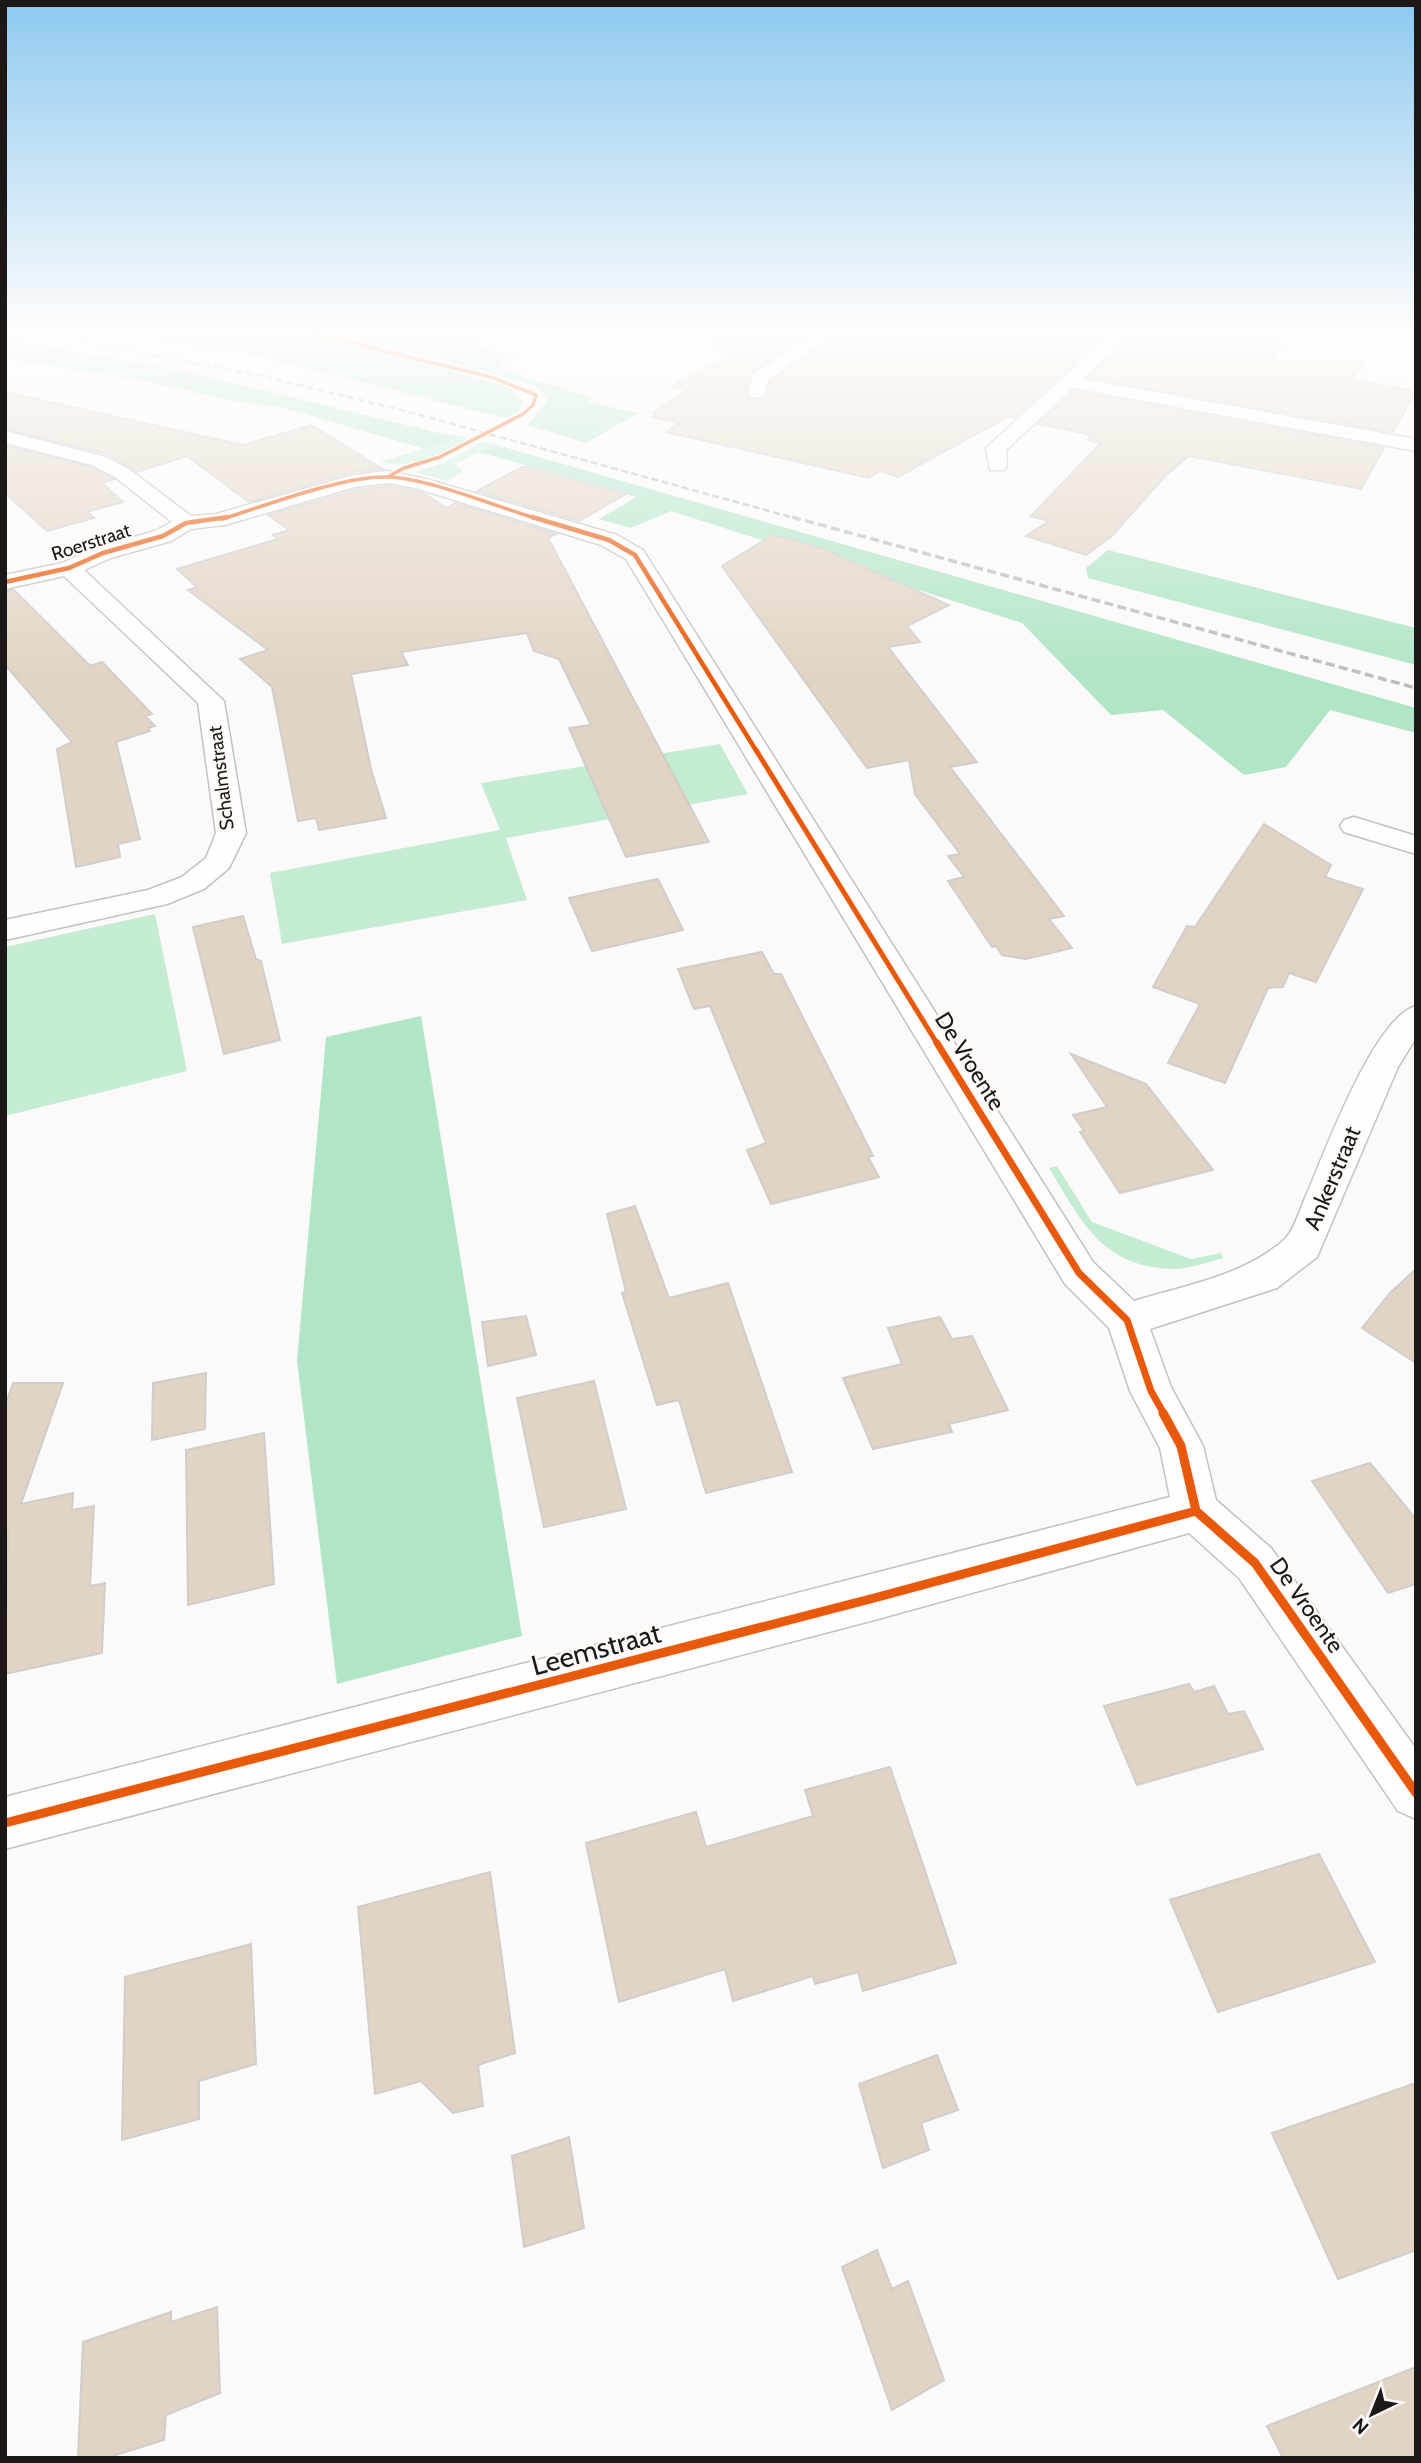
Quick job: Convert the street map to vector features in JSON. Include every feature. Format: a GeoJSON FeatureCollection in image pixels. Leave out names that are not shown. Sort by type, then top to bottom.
{"type":"FeatureCollection","features":[{"type":"Feature","properties":{"kind":"street"},"geometry":{"type":"LineString","coordinates":[[48,448],[99,461],[122,473],[186,523]]}},
{"type":"Feature","properties":{"kind":"street"},"geometry":{"type":"LineString","coordinates":[[997,448],[997,466]]}},
{"type":"Feature","properties":{"kind":"street","name":"Roerstraat"},"geometry":{"type":"LineString","coordinates":[[5,582],[69,568],[103,553],[163,536],[186,523],[217,520],[353,481],[388,477]]}},
{"type":"Feature","properties":{"kind":"street","name":"De Vroente"},"geometry":{"type":"LineString","coordinates":[[388,477],[419,483],[609,540],[635,555],[1079,1273],[1127,1320],[1151,1391],[1181,1446],[1196,1511],[1255,1563],[1416,1793]]}},
{"type":"Feature","properties":{"kind":"street","name":"Schalmstraat"},"geometry":{"type":"LineString","coordinates":[[5,930],[156,897],[193,883],[219,862],[231,833],[211,701],[69,568]]}},
{"type":"Feature","properties":{"kind":"street"},"geometry":{"type":"LineString","coordinates":[[1354,826],[1416,845]]}},
{"type":"Feature","properties":{"kind":"street","name":"Ankerstraat"},"geometry":{"type":"LineString","coordinates":[[1127,1320],[1263,1277],[1303,1246],[1381,1066],[1406,1027],[1416,1017]]}},
{"type":"Feature","properties":{"kind":"street","name":"Leemstraat"},"geometry":{"type":"LineString","coordinates":[[5,1823],[864,1601],[1196,1511]]}},
{"type":"Feature","properties":{"kind":"green space"},"geometry":{"type":"Polygon","coordinates":[[[426,448],[450,448],[415,462],[380,462],[426,448]]]}},
{"type":"Feature","properties":{"kind":"green space"},"geometry":{"type":"Polygon","coordinates":[[[471,448],[486,448],[454,465],[461,469],[461,473],[447,481],[414,472],[444,463],[471,448]]]}},
{"type":"Feature","properties":{"kind":"green space"},"geometry":{"type":"Polygon","coordinates":[[[486,448],[507,448],[1416,708],[1416,733],[1330,710],[1286,767],[1244,775],[1163,710],[1111,715],[1022,623],[671,511],[631,528],[599,519],[636,497],[479,452],[486,448]]]}},
{"type":"Feature","properties":{"kind":"green space"},"geometry":{"type":"Polygon","coordinates":[[[1108,550],[1416,628],[1416,665],[1088,578],[1086,568],[1108,550]]]}},
{"type":"Feature","properties":{"kind":"green space"},"geometry":{"type":"Polygon","coordinates":[[[720,744],[748,794],[506,838],[527,900],[282,944],[270,873],[500,830],[481,783],[720,744]]]}},
{"type":"Feature","properties":{"kind":"green space"},"geometry":{"type":"Polygon","coordinates":[[[155,914],[187,1071],[5,1116],[5,947],[155,914]]]}},
{"type":"Feature","properties":{"kind":"green space"},"geometry":{"type":"Polygon","coordinates":[[[421,1016],[522,1636],[337,1684],[297,1361],[326,1037],[421,1016]]]}},
{"type":"Feature","properties":{"kind":"green space"},"geometry":{"type":"Polygon","coordinates":[[[1057,1166],[1092,1222],[1191,1259],[1221,1253],[1223,1258],[1175,1269],[1150,1267],[1112,1251],[1097,1238],[1072,1206],[1049,1168],[1057,1166]]]}},
{"type":"Feature","properties":{"kind":"building"},"geometry":{"type":"Polygon","coordinates":[[[5,448],[13,448],[91,467],[114,479],[102,483],[123,502],[87,512],[94,518],[47,531],[5,493],[5,448]]]}},
{"type":"Feature","properties":{"kind":"building"},"geometry":{"type":"Polygon","coordinates":[[[82,448],[349,448],[383,469],[352,472],[249,502],[187,456],[137,472],[107,454],[82,448]]]}},
{"type":"Feature","properties":{"kind":"building"},"geometry":{"type":"Polygon","coordinates":[[[736,448],[951,448],[898,477],[880,471],[869,478],[736,448]]]}},
{"type":"Feature","properties":{"kind":"building"},"geometry":{"type":"Polygon","coordinates":[[[1096,448],[1384,448],[1361,489],[1189,456],[1166,475],[1112,536],[1086,555],[1026,536],[1049,521],[1031,516],[1096,448]]]}},
{"type":"Feature","properties":{"kind":"building"},"geometry":{"type":"Polygon","coordinates":[[[522,467],[626,494],[579,521],[477,491],[522,467]]]}},
{"type":"Feature","properties":{"kind":"building"},"geometry":{"type":"Polygon","coordinates":[[[388,486],[423,493],[447,508],[455,503],[556,534],[548,538],[709,842],[626,857],[569,728],[591,725],[559,659],[534,651],[527,633],[401,652],[408,665],[351,674],[371,769],[386,818],[319,830],[316,818],[298,821],[272,687],[240,659],[268,650],[188,590],[197,587],[177,569],[278,539],[273,535],[289,530],[268,515],[356,490],[388,486]]]}},
{"type":"Feature","properties":{"kind":"building"},"geometry":{"type":"Polygon","coordinates":[[[773,535],[821,548],[949,605],[907,626],[920,642],[888,647],[977,762],[950,767],[1064,916],[1049,919],[1072,948],[1026,959],[1002,955],[996,946],[992,947],[948,881],[964,877],[948,856],[960,854],[915,794],[909,760],[867,768],[722,566],[773,535]]]}},
{"type":"Feature","properties":{"kind":"building"},"geometry":{"type":"Polygon","coordinates":[[[14,590],[90,666],[102,662],[152,714],[145,716],[155,726],[148,728],[150,731],[116,742],[140,839],[118,844],[120,857],[76,867],[57,749],[72,742],[5,665],[5,591],[14,590]]]}},
{"type":"Feature","properties":{"kind":"building"},"geometry":{"type":"Polygon","coordinates":[[[1264,824],[1331,865],[1325,877],[1363,889],[1316,982],[1289,973],[1283,987],[1268,988],[1225,1083],[1168,1063],[1200,1004],[1153,987],[1187,926],[1195,927],[1264,824]]]}},
{"type":"Feature","properties":{"kind":"building"},"geometry":{"type":"Polygon","coordinates":[[[658,879],[683,930],[592,951],[569,898],[658,879]]]}},
{"type":"Feature","properties":{"kind":"building"},"geometry":{"type":"Polygon","coordinates":[[[243,916],[256,959],[261,961],[280,1040],[224,1054],[193,927],[243,916]]]}},
{"type":"Feature","properties":{"kind":"building"},"geometry":{"type":"Polygon","coordinates":[[[762,952],[774,974],[781,974],[873,1156],[868,1157],[879,1177],[771,1204],[747,1150],[766,1143],[710,1006],[694,1009],[678,969],[762,952]]]}},
{"type":"Feature","properties":{"kind":"building"},"geometry":{"type":"Polygon","coordinates":[[[1071,1054],[1146,1084],[1213,1170],[1120,1193],[1080,1132],[1084,1131],[1073,1115],[1107,1107],[1071,1054]]]}},
{"type":"Feature","properties":{"kind":"building"},"geometry":{"type":"Polygon","coordinates":[[[635,1206],[669,1298],[728,1283],[792,1472],[706,1493],[679,1400],[657,1405],[622,1293],[626,1292],[607,1214],[635,1206]]]}},
{"type":"Feature","properties":{"kind":"building"},"geometry":{"type":"Polygon","coordinates":[[[1416,1269],[1416,1363],[1362,1328],[1390,1293],[1416,1269]]]}},
{"type":"Feature","properties":{"kind":"building"},"geometry":{"type":"Polygon","coordinates":[[[526,1316],[536,1355],[488,1366],[482,1322],[526,1316]]]}},
{"type":"Feature","properties":{"kind":"building"},"geometry":{"type":"Polygon","coordinates":[[[940,1317],[952,1339],[972,1336],[1008,1410],[949,1424],[952,1432],[873,1449],[843,1378],[902,1364],[888,1328],[940,1317]]]}},
{"type":"Feature","properties":{"kind":"building"},"geometry":{"type":"Polygon","coordinates":[[[206,1373],[205,1429],[152,1440],[153,1383],[206,1373]]]}},
{"type":"Feature","properties":{"kind":"building"},"geometry":{"type":"Polygon","coordinates":[[[594,1381],[626,1509],[544,1527],[517,1398],[594,1381]]]}},
{"type":"Feature","properties":{"kind":"building"},"geometry":{"type":"Polygon","coordinates":[[[13,1383],[63,1383],[21,1504],[73,1493],[72,1510],[94,1506],[90,1586],[105,1583],[102,1653],[5,1674],[8,1530],[5,1529],[5,1406],[13,1383]]]}},
{"type":"Feature","properties":{"kind":"building"},"geometry":{"type":"Polygon","coordinates":[[[264,1433],[274,1584],[188,1605],[186,1450],[264,1433]]]}},
{"type":"Feature","properties":{"kind":"building"},"geometry":{"type":"Polygon","coordinates":[[[1370,1463],[1416,1519],[1416,1584],[1388,1593],[1312,1481],[1370,1463]]]}},
{"type":"Feature","properties":{"kind":"building"},"geometry":{"type":"Polygon","coordinates":[[[1189,1684],[1194,1692],[1214,1686],[1228,1714],[1244,1711],[1263,1749],[1137,1785],[1104,1706],[1189,1684]]]}},
{"type":"Feature","properties":{"kind":"building"},"geometry":{"type":"Polygon","coordinates":[[[890,1767],[956,1963],[863,1991],[858,1972],[815,1984],[813,1976],[733,2001],[725,1969],[619,2002],[586,1843],[696,1812],[706,1847],[813,1816],[805,1790],[890,1767]]]}},
{"type":"Feature","properties":{"kind":"building"},"geometry":{"type":"Polygon","coordinates":[[[1319,1854],[1375,1962],[1218,2012],[1170,1900],[1319,1854]]]}},
{"type":"Feature","properties":{"kind":"building"},"geometry":{"type":"Polygon","coordinates":[[[490,1872],[515,2053],[478,2065],[483,2106],[453,2113],[421,2081],[375,2094],[358,1907],[490,1872]]]}},
{"type":"Feature","properties":{"kind":"building"},"geometry":{"type":"Polygon","coordinates":[[[251,1944],[256,2064],[199,2081],[199,2119],[122,2140],[125,1977],[251,1944]]]}},
{"type":"Feature","properties":{"kind":"building"},"geometry":{"type":"Polygon","coordinates":[[[937,2055],[958,2110],[921,2123],[929,2150],[883,2168],[859,2084],[937,2055]]]}},
{"type":"Feature","properties":{"kind":"building"},"geometry":{"type":"Polygon","coordinates":[[[1416,2083],[1416,2250],[1338,2279],[1272,2133],[1416,2083]]]}},
{"type":"Feature","properties":{"kind":"building"},"geometry":{"type":"Polygon","coordinates":[[[569,2137],[584,2228],[524,2247],[512,2156],[569,2137]]]}},
{"type":"Feature","properties":{"kind":"building"},"geometry":{"type":"Polygon","coordinates":[[[877,2250],[892,2289],[908,2281],[944,2380],[892,2410],[842,2267],[877,2250]]]}},
{"type":"Feature","properties":{"kind":"building"},"geometry":{"type":"Polygon","coordinates":[[[217,2307],[220,2393],[166,2415],[164,2440],[106,2458],[78,2458],[83,2342],[171,2312],[171,2322],[217,2307]]]}},
{"type":"Feature","properties":{"kind":"building"},"geometry":{"type":"Polygon","coordinates":[[[1416,2367],[1416,2458],[1283,2458],[1267,2426],[1416,2367]]]}},
{"type":"Feature","properties":{"kind":"railway"},"geometry":{"type":"LineString","coordinates":[[540,448],[798,519]]}},
{"type":"Feature","properties":{"kind":"railway"},"geometry":{"type":"LineString","coordinates":[[792,517],[1416,688]]}},
{"type":"Feature","properties":{"kind":"cycle path"},"geometry":{"type":"LineString","coordinates":[[388,477],[404,468],[440,457],[457,448]]}},
{"type":"Feature","properties":{"kind":"cycle path"},"geometry":{"type":"LineString","coordinates":[[5,582],[69,568],[103,553],[163,536],[186,523],[217,520],[353,481],[388,477],[419,483],[609,540],[635,555],[1079,1273],[1127,1320],[1151,1391],[1181,1446],[1196,1511],[1255,1563],[1416,1793]]}},
{"type":"Feature","properties":{"kind":"cycle path"},"geometry":{"type":"LineString","coordinates":[[5,1823],[878,1597],[1196,1511]]}}]}
